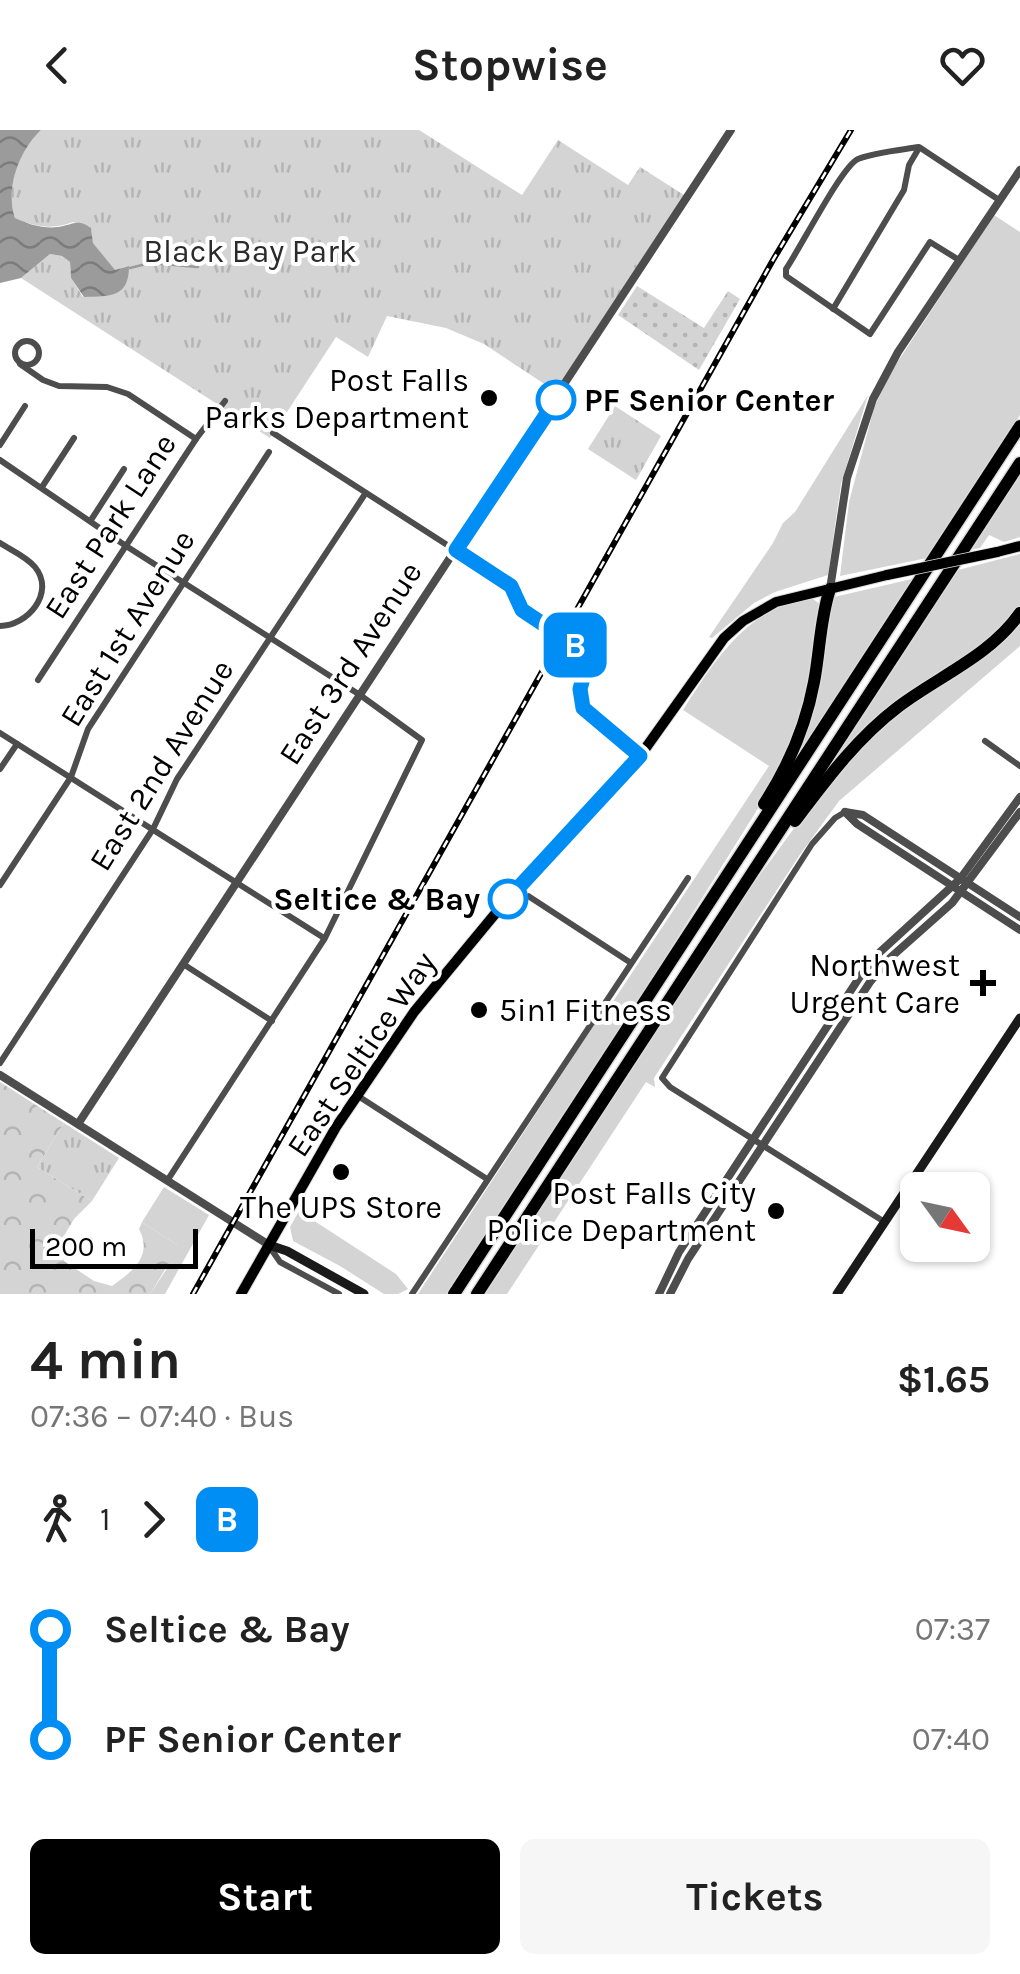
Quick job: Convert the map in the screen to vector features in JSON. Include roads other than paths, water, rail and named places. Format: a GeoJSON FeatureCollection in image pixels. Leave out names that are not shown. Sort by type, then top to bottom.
{"type":"FeatureCollection","features":[{"type":"Feature","properties":{"kind":"highway"},"geometry":{"type":"LineString","coordinates":[[454,1294],[1020,426]]}},
{"type":"Feature","properties":{"kind":"highway"},"geometry":{"type":"LineString","coordinates":[[477,1294],[1020,462]]}},
{"type":"Feature","properties":{"kind":"highway"},"geometry":{"type":"LineString","coordinates":[[643,1008],[790,758],[811,695],[830,589]]}},
{"type":"Feature","properties":{"kind":"highway"},"geometry":{"type":"LineString","coordinates":[[730,906],[861,739],[897,708],[983,651],[1020,614]]}},
{"type":"Feature","properties":{"kind":"main road","name":"East Seltice Way"},"geometry":{"type":"LineString","coordinates":[[242,1294],[357,1095],[436,984],[640,756],[706,660],[733,629],[776,602],[1020,546]]}},
{"type":"Feature","properties":{"kind":"main road"},"geometry":{"type":"LineString","coordinates":[[837,1294],[1020,1018]]}},
{"type":"Feature","properties":{"kind":"main road"},"geometry":{"type":"LineString","coordinates":[[269,1245],[287,1250],[364,1294]]}},
{"type":"Feature","properties":{"kind":"street","name":"East 3rd Avenue"},"geometry":{"type":"LineString","coordinates":[[78,1124],[732,130]]}},
{"type":"Feature","properties":{"kind":"street"},"geometry":{"type":"LineString","coordinates":[[833,309],[904,190],[909,165],[919,146]]}},
{"type":"Feature","properties":{"kind":"street"},"geometry":{"type":"LineString","coordinates":[[959,260],[930,242],[870,334],[787,279],[786,269],[849,164],[864,158],[919,146],[999,200]]}},
{"type":"Feature","properties":{"kind":"street"},"geometry":{"type":"LineString","coordinates":[[830,589],[847,478],[867,412],[888,370],[1019,169]]}},
{"type":"Feature","properties":{"kind":"street"},"geometry":{"type":"LineString","coordinates":[[43,380],[37,371],[36,344],[24,342],[15,349],[15,357],[43,380],[58,386],[118,390],[196,438]]}},
{"type":"Feature","properties":{"kind":"street"},"geometry":{"type":"LineString","coordinates":[[20,364],[28,366],[38,360]]}},
{"type":"Feature","properties":{"kind":"street","name":"East Park Lane"},"geometry":{"type":"LineString","coordinates":[[38,680],[196,438],[225,401]]}},
{"type":"Feature","properties":{"kind":"street"},"geometry":{"type":"LineString","coordinates":[[0,445],[24,406]]}},
{"type":"Feature","properties":{"kind":"street"},"geometry":{"type":"LineString","coordinates":[[272,433],[505,582],[526,614],[580,649],[587,664],[580,689],[583,708],[640,756]]}},
{"type":"Feature","properties":{"kind":"street"},"geometry":{"type":"LineString","coordinates":[[42,487],[74,438]]}},
{"type":"Feature","properties":{"kind":"street","name":"East 1st Avenue"},"geometry":{"type":"LineString","coordinates":[[0,885],[71,777],[88,729],[270,452]]}},
{"type":"Feature","properties":{"kind":"street"},"geometry":{"type":"LineString","coordinates":[[0,460],[126,546],[360,695],[422,740],[325,938],[168,1182]]}},
{"type":"Feature","properties":{"kind":"street"},"geometry":{"type":"LineString","coordinates":[[91,520],[124,469]]}},
{"type":"Feature","properties":{"kind":"street","name":"East 2nd Avenue"},"geometry":{"type":"LineString","coordinates":[[0,1064],[153,829],[177,779],[365,494]]}},
{"type":"Feature","properties":{"kind":"street"},"geometry":{"type":"LineString","coordinates":[[0,543],[34,567],[42,586],[26,619],[0,626]]}},
{"type":"Feature","properties":{"kind":"street"},"geometry":{"type":"LineString","coordinates":[[0,733],[325,938]]}},
{"type":"Feature","properties":{"kind":"street"},"geometry":{"type":"LineString","coordinates":[[985,741],[1020,766]]}},
{"type":"Feature","properties":{"kind":"street"},"geometry":{"type":"LineString","coordinates":[[0,769],[17,744]]}},
{"type":"Feature","properties":{"kind":"street"},"geometry":{"type":"LineString","coordinates":[[964,882],[1020,797]]}},
{"type":"Feature","properties":{"kind":"street"},"geometry":{"type":"LineString","coordinates":[[845,812],[856,824],[1020,930]]}},
{"type":"Feature","properties":{"kind":"street"},"geometry":{"type":"LineString","coordinates":[[883,1221],[664,1082],[664,1072],[812,844],[845,812],[862,815],[1020,918]]}},
{"type":"Feature","properties":{"kind":"street"},"geometry":{"type":"LineString","coordinates":[[670,1294],[758,1143],[870,964],[957,890],[1020,812]]}},
{"type":"Feature","properties":{"kind":"street"},"geometry":{"type":"LineString","coordinates":[[412,1294],[688,878]]}},
{"type":"Feature","properties":{"kind":"street"},"geometry":{"type":"LineString","coordinates":[[518,889],[631,963]]}},
{"type":"Feature","properties":{"kind":"street"},"geometry":{"type":"LineString","coordinates":[[183,964],[272,1021]]}},
{"type":"Feature","properties":{"kind":"street"},"geometry":{"type":"LineString","coordinates":[[0,1075],[269,1245],[280,1262],[339,1294]]}},
{"type":"Feature","properties":{"kind":"street"},"geometry":{"type":"LineString","coordinates":[[357,1095],[487,1178]]}},
{"type":"Feature","properties":{"kind":"street"},"geometry":{"type":"LineString","coordinates":[[659,1294],[679,1252],[758,1143]]}},
{"type":"Feature","properties":{"kind":"water"},"geometry":{"type":"Polygon","coordinates":[[[0,130],[41,130],[26,148],[16,171],[12,195],[15,218],[41,227],[78,223],[91,228],[93,243],[115,270],[129,266],[122,290],[84,297],[71,278],[70,262],[50,254],[21,278],[0,283],[0,130]]]}},
{"type":"Feature","properties":{"kind":"waterway"},"geometry":{"type":"LineString","coordinates":[[130,268],[150,263],[198,267]]}},
{"type":"Feature","properties":{"kind":"railway"},"geometry":{"type":"LineString","coordinates":[[193,1294],[773,260],[851,130]]}},
{"type":"Feature","properties":{"kind":"place","name":"Post Falls Parks Department"},"geometry":{"type":"Point","coordinates":[489,398]}},
{"type":"Feature","properties":{"kind":"place","name":"PF Senior Center"},"geometry":{"type":"Point","coordinates":[556,400]}},
{"type":"Feature","properties":{"kind":"place","name":"Seltice & Bay"},"geometry":{"type":"Point","coordinates":[508,899]}},
{"type":"Feature","properties":{"kind":"place","name":"Northwest Urgent Care"},"geometry":{"type":"Point","coordinates":[983,983]}},
{"type":"Feature","properties":{"kind":"place","name":"5in1 Fitness"},"geometry":{"type":"Point","coordinates":[479,1010]}},
{"type":"Feature","properties":{"kind":"place","name":"The UPS Store"},"geometry":{"type":"Point","coordinates":[341,1172]}},
{"type":"Feature","properties":{"kind":"place","name":"Post Falls City Police Department"},"geometry":{"type":"Point","coordinates":[776,1211]}},
{"type":"Feature","properties":{"kind":"park label","name":"Black Bay Park"},"geometry":{"type":"Point","coordinates":[250,251]}}]}
